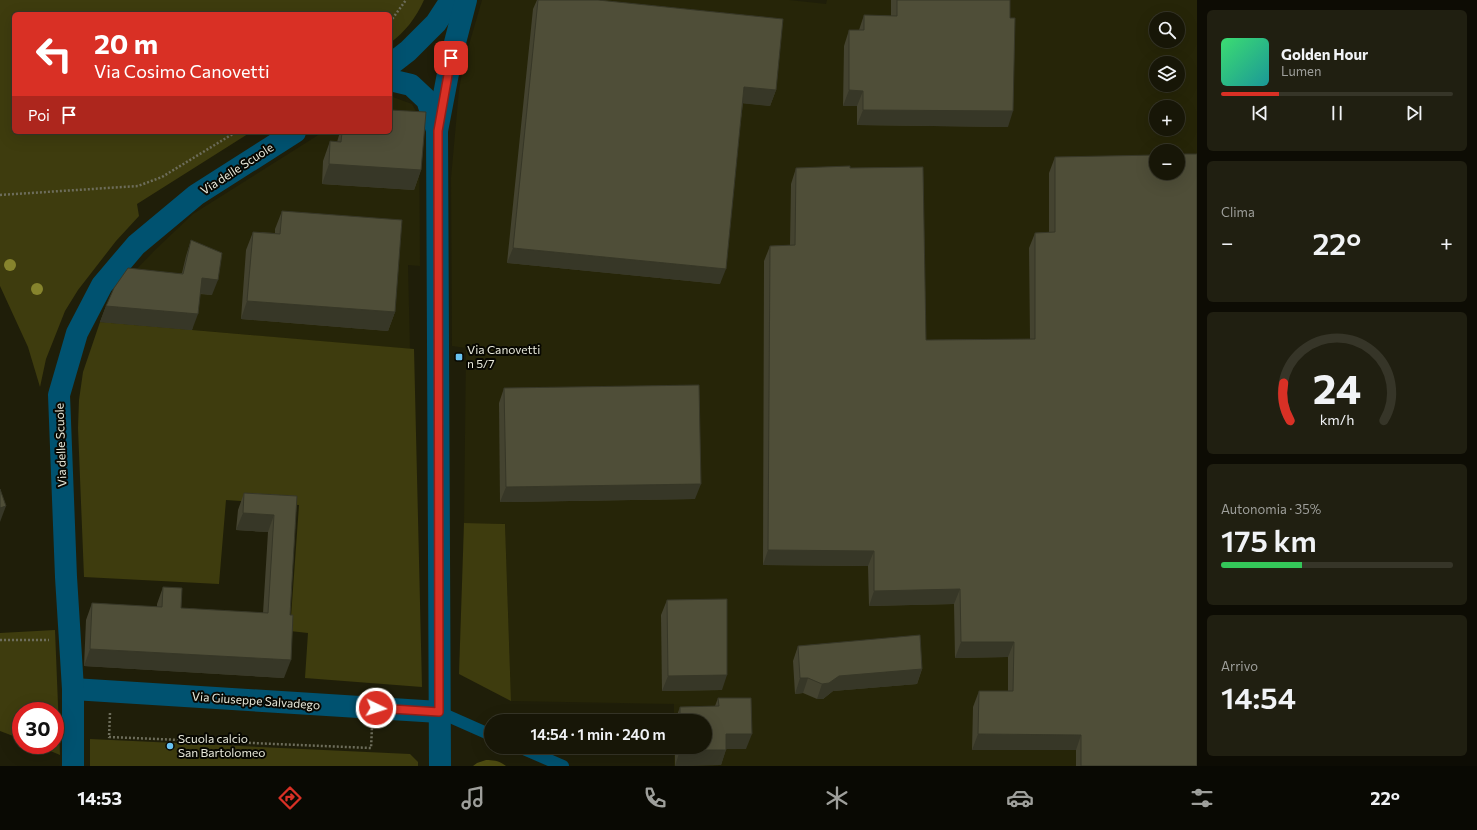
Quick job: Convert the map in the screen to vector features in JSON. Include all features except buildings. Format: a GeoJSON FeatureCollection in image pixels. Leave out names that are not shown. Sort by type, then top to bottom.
{"type":"FeatureCollection","features":[{"type":"Feature","properties":{"kind":"street"},"geometry":{"type":"LineString","coordinates":[[392,63],[408,51],[436,23],[451,0]]}},
{"type":"Feature","properties":{"kind":"street"},"geometry":{"type":"LineString","coordinates":[[440,766],[438,131],[451,58],[466,0]]}},
{"type":"Feature","properties":{"kind":"street"},"geometry":{"type":"LineString","coordinates":[[392,80],[411,85],[427,100],[438,131]]}},
{"type":"Feature","properties":{"kind":"street","name":"Via delle Scuole"},"geometry":{"type":"LineString","coordinates":[[73,766],[73,689],[66,577],[59,395],[77,334],[102,285],[136,244],[196,195],[292,134]]}},
{"type":"Feature","properties":{"kind":"street","name":"Via Giuseppe Salvadego"},"geometry":{"type":"LineString","coordinates":[[73,689],[135,698],[362,715],[439,712]]}},
{"type":"Feature","properties":{"kind":"lane"},"geometry":{"type":"LineString","coordinates":[[439,712],[484,732]]}},
{"type":"Feature","properties":{"kind":"lane"},"geometry":{"type":"LineString","coordinates":[[536,754],[563,766]]}},
{"type":"Feature","properties":{"kind":"path"},"geometry":{"type":"LineString","coordinates":[[392,19],[406,0]]}},
{"type":"Feature","properties":{"kind":"path"},"geometry":{"type":"LineString","coordinates":[[0,195],[138,186],[162,177],[233,134]]}},
{"type":"Feature","properties":{"kind":"path"},"geometry":{"type":"LineString","coordinates":[[0,640],[50,640]]}},
{"type":"Feature","properties":{"kind":"path"},"geometry":{"type":"LineString","coordinates":[[111,710],[109,737],[371,748],[362,715]]}},
{"type":"Feature","properties":{"kind":"shaded area"},"geometry":{"type":"Polygon","coordinates":[[[0,0],[424,0],[410,24],[392,41],[392,12],[12,12],[12,134],[248,134],[137,204],[139,216],[116,241],[78,290],[65,311],[46,359],[40,387],[28,347],[0,286],[0,0]]]}},
{"type":"Feature","properties":{"kind":"shaded area"},"geometry":{"type":"Polygon","coordinates":[[[482,0],[789,0],[826,4],[827,0],[1197,0],[1197,766],[674,766],[674,754],[712,754],[712,714],[674,714],[674,704],[511,701],[505,524],[464,523],[466,348],[452,346],[451,178],[459,90],[464,62],[482,0]]]}},
{"type":"Feature","properties":{"kind":"shaded area"},"geometry":{"type":"Polygon","coordinates":[[[392,97],[412,104],[417,113],[419,124],[420,266],[408,265],[410,349],[100,322],[108,303],[122,284],[193,214],[320,134],[392,134],[392,97]]]}},
{"type":"Feature","properties":{"kind":"shaded area"},"geometry":{"type":"Polygon","coordinates":[[[100,322],[414,349],[422,687],[305,678],[308,633],[290,631],[299,505],[226,500],[219,584],[84,577],[78,428],[79,400],[83,372],[100,322]]]}},
{"type":"Feature","properties":{"kind":"shaded area"},"geometry":{"type":"Polygon","coordinates":[[[464,523],[505,524],[511,701],[459,674],[464,523]]]}},
{"type":"Feature","properties":{"kind":"shaded area"},"geometry":{"type":"Polygon","coordinates":[[[55,630],[58,702],[12,702],[12,736],[0,731],[0,633],[55,630]]]}},
{"type":"Feature","properties":{"kind":"shaded area","name":"Scuola calcio San Bartolomeo"},"geometry":{"type":"Polygon","coordinates":[[[90,739],[410,754],[418,762],[418,766],[90,766],[90,739]]]}},
{"type":"Feature","properties":{"kind":"shaded area"},"geometry":{"type":"Polygon","coordinates":[[[486,760],[497,761],[506,766],[473,766],[486,760]]]}},
{"type":"Feature","properties":{"kind":"place","name":"Via Canovetti n 5/7"},"geometry":{"type":"Point","coordinates":[459,357]}},
{"type":"Feature","properties":{"kind":"place","name":"Scuola calcio San Bartolomeo"},"geometry":{"type":"Point","coordinates":[170,746]}},
{"type":"Feature","properties":{"kind":"route"},"geometry":{"type":"LineString","coordinates":[[376,708],[439,712],[438,131],[451,58]]}}]}
